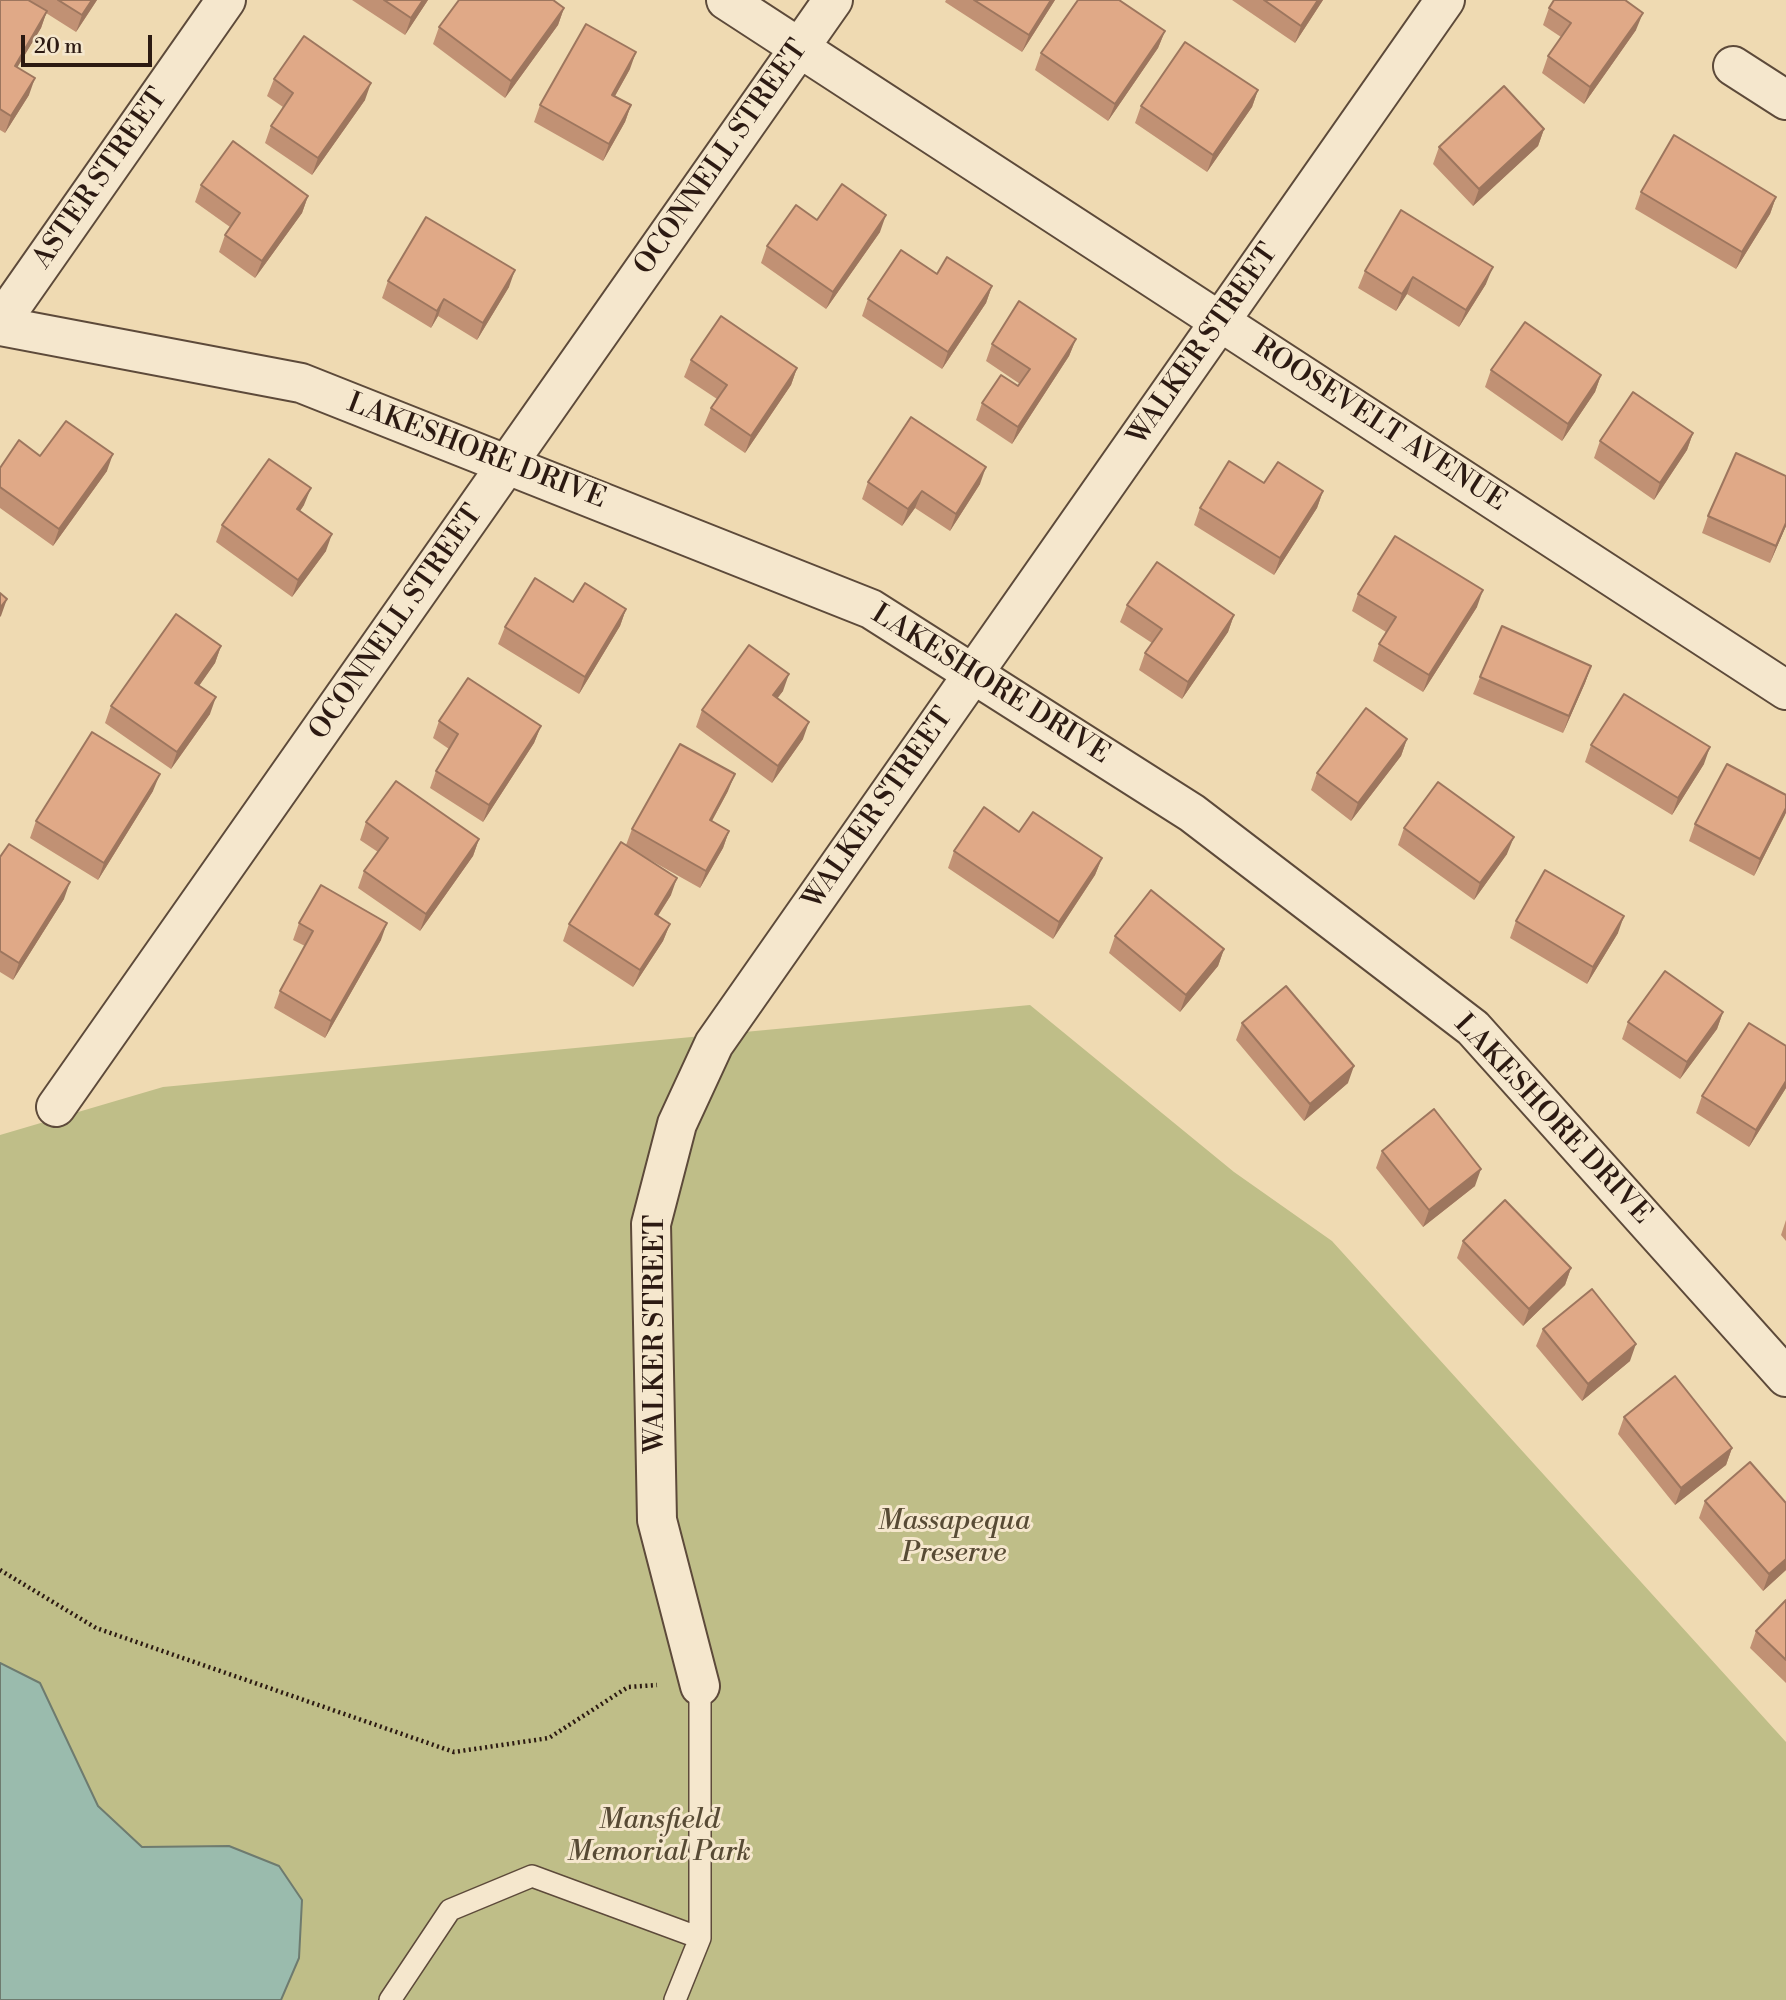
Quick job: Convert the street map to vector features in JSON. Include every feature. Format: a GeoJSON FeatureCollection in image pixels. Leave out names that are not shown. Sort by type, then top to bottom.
{"type":"FeatureCollection","features":[{"type":"Feature","properties":{"kind":"street","name":"ASTER STREET"},"geometry":{"type":"LineString","coordinates":[[0,324],[226,0]]}},
{"type":"Feature","properties":{"kind":"street","name":"ROOSEVELT AVENUE"},"geometry":{"type":"LineString","coordinates":[[726,0],[1786,690]]}},
{"type":"Feature","properties":{"kind":"street","name":"OCONNELL STREET"},"geometry":{"type":"LineString","coordinates":[[56,1107],[833,0]]}},
{"type":"Feature","properties":{"kind":"street","name":"WALKER STREET"},"geometry":{"type":"LineString","coordinates":[[700,1686],[657,1520],[651,1224],[661,1177],[677,1124],[714,1044],[1446,0]]}},
{"type":"Feature","properties":{"kind":"street"},"geometry":{"type":"LineString","coordinates":[[1733,65],[1786,100]]}},
{"type":"Feature","properties":{"kind":"street","name":"LAKESHORE DRIVE"},"geometry":{"type":"LineString","coordinates":[[0,324],[300,383],[508,463],[871,609],[1192,813],[1473,1028],[1786,1377]]}},
{"type":"Feature","properties":{"kind":"lane"},"geometry":{"type":"LineString","coordinates":[[675,2000],[700,1938],[700,1686]]}},
{"type":"Feature","properties":{"kind":"lane"},"geometry":{"type":"LineString","coordinates":[[390,2000],[450,1910],[532,1876],[700,1938]]}},
{"type":"Feature","properties":{"kind":"path"},"geometry":{"type":"LineString","coordinates":[[0,1570],[96,1628],[454,1752],[549,1738],[628,1687],[700,1686]]}},
{"type":"Feature","properties":{"kind":"green space","name":"Massapequa Preserve"},"geometry":{"type":"Polygon","coordinates":[[[1030,1005],[1234,1172],[1332,1241],[1786,1742],[1786,2000],[0,2000],[0,1135],[163,1087],[1030,1005]]]}},
{"type":"Feature","properties":{"kind":"shaded area"},"geometry":{"type":"Polygon","coordinates":[[[0,1663],[40,1683],[98,1806],[142,1847],[229,1846],[279,1866],[302,1900],[299,1958],[281,2000],[0,2000],[0,1663]]]}},
{"type":"Feature","properties":{"kind":"building"},"geometry":{"type":"Polygon","coordinates":[[[0,0],[28,0],[47,11],[15,66],[35,78],[11,116],[0,109],[0,0]]]}},
{"type":"Feature","properties":{"kind":"building"},"geometry":{"type":"Polygon","coordinates":[[[58,0],[92,0],[82,15],[58,0]]]}},
{"type":"Feature","properties":{"kind":"building"},"geometry":{"type":"Polygon","coordinates":[[[384,0],[423,0],[411,18],[384,0]]]}},
{"type":"Feature","properties":{"kind":"building"},"geometry":{"type":"Polygon","coordinates":[[[459,0],[553,0],[564,8],[511,81],[439,27],[459,0]]]}},
{"type":"Feature","properties":{"kind":"building"},"geometry":{"type":"Polygon","coordinates":[[[974,0],[1051,0],[1029,35],[974,0]]]}},
{"type":"Feature","properties":{"kind":"building"},"geometry":{"type":"Polygon","coordinates":[[[1078,0],[1119,0],[1165,31],[1115,104],[1041,53],[1078,0]]]}},
{"type":"Feature","properties":{"kind":"building"},"geometry":{"type":"Polygon","coordinates":[[[1264,0],[1318,0],[1301,26],[1264,0]]]}},
{"type":"Feature","properties":{"kind":"building"},"geometry":{"type":"Polygon","coordinates":[[[1554,0],[1625,0],[1643,13],[1590,87],[1548,56],[1571,23],[1549,8],[1554,0]]]}},
{"type":"Feature","properties":{"kind":"building"},"geometry":{"type":"Polygon","coordinates":[[[586,24],[636,52],[612,95],[631,105],[609,144],[540,105],[586,24]]]}},
{"type":"Feature","properties":{"kind":"building"},"geometry":{"type":"Polygon","coordinates":[[[304,36],[371,83],[318,158],[271,126],[293,93],[274,79],[304,36]]]}},
{"type":"Feature","properties":{"kind":"building"},"geometry":{"type":"Polygon","coordinates":[[[1185,42],[1258,90],[1213,155],[1141,106],[1185,42]]]}},
{"type":"Feature","properties":{"kind":"building"},"geometry":{"type":"Polygon","coordinates":[[[1504,86],[1544,129],[1479,189],[1439,147],[1504,86]]]}},
{"type":"Feature","properties":{"kind":"building"},"geometry":{"type":"Polygon","coordinates":[[[1674,135],[1776,197],[1742,252],[1641,192],[1674,135]]]}},
{"type":"Feature","properties":{"kind":"building"},"geometry":{"type":"Polygon","coordinates":[[[233,141],[308,196],[262,261],[225,235],[240,213],[201,185],[233,141]]]}},
{"type":"Feature","properties":{"kind":"building"},"geometry":{"type":"Polygon","coordinates":[[[842,184],[886,215],[833,292],[767,246],[796,205],[817,220],[842,184]]]}},
{"type":"Feature","properties":{"kind":"building"},"geometry":{"type":"Polygon","coordinates":[[[1401,210],[1493,267],[1466,310],[1413,277],[1402,294],[1365,271],[1401,210]]]}},
{"type":"Feature","properties":{"kind":"building"},"geometry":{"type":"Polygon","coordinates":[[[426,217],[515,270],[483,323],[444,299],[437,311],[388,281],[426,217]]]}},
{"type":"Feature","properties":{"kind":"building"},"geometry":{"type":"Polygon","coordinates":[[[901,250],[937,274],[947,257],[992,286],[948,352],[868,299],[901,250]]]}},
{"type":"Feature","properties":{"kind":"building"},"geometry":{"type":"Polygon","coordinates":[[[1019,301],[1076,339],[1018,427],[982,403],[1001,375],[1018,386],[1030,369],[992,344],[1019,301]]]}},
{"type":"Feature","properties":{"kind":"building"},"geometry":{"type":"Polygon","coordinates":[[[721,316],[797,368],[751,436],[711,408],[727,385],[691,360],[721,316]]]}},
{"type":"Feature","properties":{"kind":"building"},"geometry":{"type":"Polygon","coordinates":[[[1525,322],[1601,375],[1568,424],[1491,370],[1525,322]]]}},
{"type":"Feature","properties":{"kind":"building"},"geometry":{"type":"Polygon","coordinates":[[[1633,392],[1693,433],[1660,483],[1600,441],[1633,392]]]}},
{"type":"Feature","properties":{"kind":"building"},"geometry":{"type":"Polygon","coordinates":[[[911,417],[986,467],[956,514],[922,491],[908,509],[868,482],[911,417]]]}},
{"type":"Feature","properties":{"kind":"building"},"geometry":{"type":"Polygon","coordinates":[[[66,421],[113,454],[59,529],[0,487],[0,468],[19,440],[40,456],[66,421]]]}},
{"type":"Feature","properties":{"kind":"building"},"geometry":{"type":"Polygon","coordinates":[[[1736,453],[1786,476],[1786,523],[1776,546],[1708,516],[1736,453]]]}},
{"type":"Feature","properties":{"kind":"building"},"geometry":{"type":"Polygon","coordinates":[[[269,459],[311,488],[297,509],[332,534],[298,580],[222,525],[269,459]]]}},
{"type":"Feature","properties":{"kind":"building"},"geometry":{"type":"Polygon","coordinates":[[[1229,461],[1264,483],[1278,462],[1323,491],[1280,558],[1200,508],[1229,461]]]}},
{"type":"Feature","properties":{"kind":"building"},"geometry":{"type":"Polygon","coordinates":[[[1395,536],[1483,590],[1429,675],[1379,644],[1396,617],[1358,594],[1395,536]]]}},
{"type":"Feature","properties":{"kind":"building"},"geometry":{"type":"Polygon","coordinates":[[[1157,562],[1234,615],[1188,682],[1145,653],[1162,629],[1127,605],[1157,562]]]}},
{"type":"Feature","properties":{"kind":"building"},"geometry":{"type":"Polygon","coordinates":[[[535,578],[573,602],[585,583],[626,609],[585,677],[505,627],[535,578]]]}},
{"type":"Feature","properties":{"kind":"building"},"geometry":{"type":"Polygon","coordinates":[[[0,593],[7,599],[0,608],[0,593]]]}},
{"type":"Feature","properties":{"kind":"building"},"geometry":{"type":"Polygon","coordinates":[[[176,614],[221,646],[195,683],[216,697],[177,752],[111,706],[176,614]]]}},
{"type":"Feature","properties":{"kind":"building"},"geometry":{"type":"Polygon","coordinates":[[[1502,626],[1591,666],[1569,716],[1480,677],[1502,626]]]}},
{"type":"Feature","properties":{"kind":"building"},"geometry":{"type":"Polygon","coordinates":[[[749,645],[789,674],[773,695],[809,722],[778,766],[702,710],[749,645]]]}},
{"type":"Feature","properties":{"kind":"building"},"geometry":{"type":"Polygon","coordinates":[[[468,678],[541,726],[489,805],[436,771],[458,734],[439,721],[468,678]]]}},
{"type":"Feature","properties":{"kind":"building"},"geometry":{"type":"Polygon","coordinates":[[[1624,694],[1710,747],[1678,798],[1591,745],[1624,694]]]}},
{"type":"Feature","properties":{"kind":"building"},"geometry":{"type":"Polygon","coordinates":[[[1366,708],[1407,739],[1358,803],[1317,773],[1366,708]]]}},
{"type":"Feature","properties":{"kind":"building"},"geometry":{"type":"Polygon","coordinates":[[[92,732],[160,774],[104,863],[36,821],[92,732]]]}},
{"type":"Feature","properties":{"kind":"building"},"geometry":{"type":"Polygon","coordinates":[[[680,744],[735,774],[710,820],[729,831],[706,871],[632,829],[680,744]]]}},
{"type":"Feature","properties":{"kind":"building"},"geometry":{"type":"Polygon","coordinates":[[[1727,764],[1786,795],[1786,808],[1760,859],[1695,824],[1727,764]]]}},
{"type":"Feature","properties":{"kind":"building"},"geometry":{"type":"Polygon","coordinates":[[[396,781],[479,839],[426,914],[364,871],[388,838],[366,822],[396,781]]]}},
{"type":"Feature","properties":{"kind":"building"},"geometry":{"type":"Polygon","coordinates":[[[1438,782],[1514,837],[1480,883],[1404,828],[1438,782]]]}},
{"type":"Feature","properties":{"kind":"building"},"geometry":{"type":"Polygon","coordinates":[[[984,807],[1019,832],[1033,812],[1102,858],[1059,922],[954,851],[984,807]]]}},
{"type":"Feature","properties":{"kind":"building"},"geometry":{"type":"Polygon","coordinates":[[[621,842],[677,878],[655,914],[670,924],[640,970],[569,924],[621,842]]]}},
{"type":"Feature","properties":{"kind":"building"},"geometry":{"type":"Polygon","coordinates":[[[9,844],[70,882],[19,963],[0,951],[0,857],[9,844]]]}},
{"type":"Feature","properties":{"kind":"building"},"geometry":{"type":"Polygon","coordinates":[[[1545,870],[1624,916],[1593,967],[1516,921],[1545,870]]]}},
{"type":"Feature","properties":{"kind":"building"},"geometry":{"type":"Polygon","coordinates":[[[321,885],[387,923],[331,1021],[280,991],[313,931],[299,923],[321,885]]]}},
{"type":"Feature","properties":{"kind":"building"},"geometry":{"type":"Polygon","coordinates":[[[1151,890],[1224,949],[1186,995],[1115,936],[1151,890]]]}},
{"type":"Feature","properties":{"kind":"building"},"geometry":{"type":"Polygon","coordinates":[[[1665,971],[1723,1012],[1687,1062],[1628,1022],[1665,971]]]}},
{"type":"Feature","properties":{"kind":"building"},"geometry":{"type":"Polygon","coordinates":[[[1286,986],[1354,1066],[1310,1104],[1242,1023],[1286,986]]]}},
{"type":"Feature","properties":{"kind":"building"},"geometry":{"type":"Polygon","coordinates":[[[1749,1023],[1786,1046],[1786,1081],[1756,1130],[1702,1096],[1749,1023]]]}},
{"type":"Feature","properties":{"kind":"building"},"geometry":{"type":"Polygon","coordinates":[[[1434,1109],[1481,1169],[1429,1210],[1382,1151],[1434,1109]]]}},
{"type":"Feature","properties":{"kind":"building"},"geometry":{"type":"Polygon","coordinates":[[[1505,1200],[1571,1268],[1529,1309],[1463,1241],[1505,1200]]]}},
{"type":"Feature","properties":{"kind":"building"},"geometry":{"type":"Polygon","coordinates":[[[1592,1289],[1636,1344],[1588,1384],[1543,1329],[1592,1289]]]}},
{"type":"Feature","properties":{"kind":"building"},"geometry":{"type":"Polygon","coordinates":[[[1675,1376],[1732,1448],[1681,1488],[1624,1417],[1675,1376]]]}},
{"type":"Feature","properties":{"kind":"building"},"geometry":{"type":"Polygon","coordinates":[[[1750,1462],[1786,1503],[1786,1559],[1769,1574],[1705,1501],[1750,1462]]]}},
{"type":"Feature","properties":{"kind":"building"},"geometry":{"type":"Polygon","coordinates":[[[1786,1600],[1786,1660],[1756,1631],[1786,1600]]]}},
{"type":"Feature","properties":{"kind":"park label","name":"Mansfield Memorial Park"},"geometry":{"type":"Point","coordinates":[659,1837]}}]}
